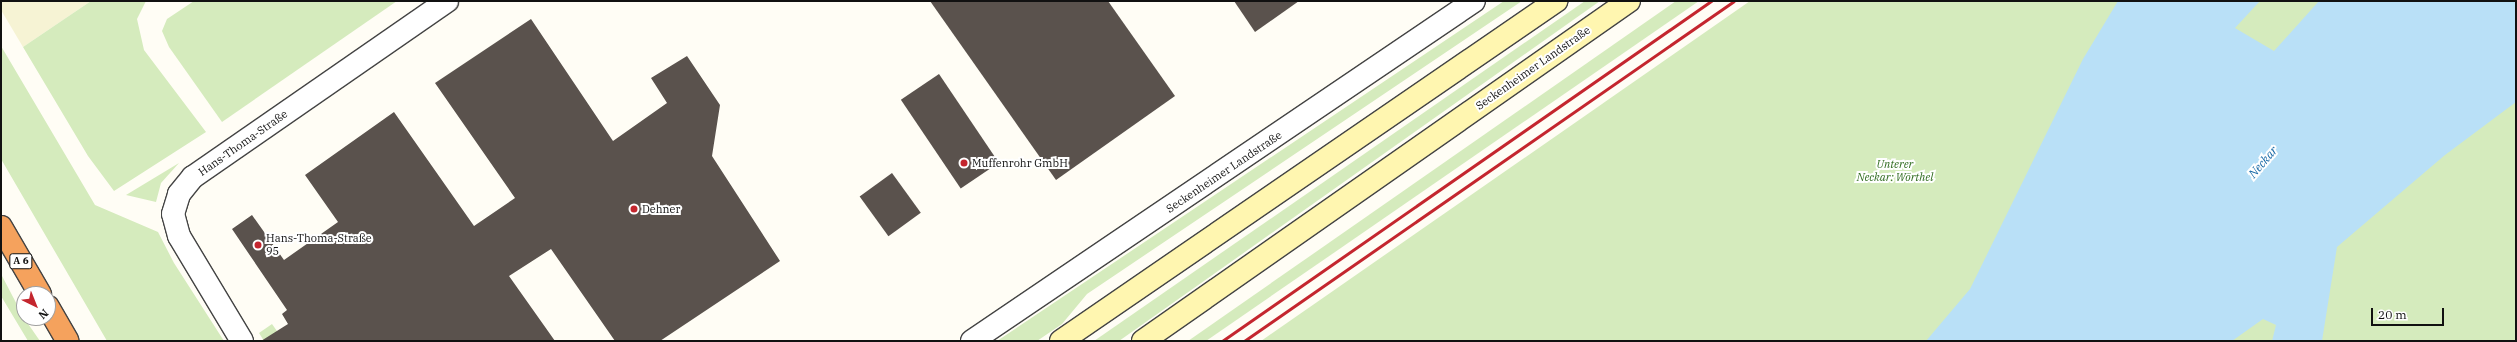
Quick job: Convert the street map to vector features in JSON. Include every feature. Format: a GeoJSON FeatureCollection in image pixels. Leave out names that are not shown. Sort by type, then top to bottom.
{"type":"FeatureCollection","features":[{"type":"Feature","properties":{"kind":"highway","name":"A 6"},"geometry":{"type":"LineString","coordinates":[[1,227],[35,286]]}},
{"type":"Feature","properties":{"kind":"highway"},"geometry":{"type":"LineString","coordinates":[[56,321],[68,341]]}},
{"type":"Feature","properties":{"kind":"main road"},"geometry":{"type":"LineString","coordinates":[[1061,341],[1556,1]]}},
{"type":"Feature","properties":{"kind":"main road","name":"Seckenheimer Landstraße"},"geometry":{"type":"LineString","coordinates":[[1143,341],[1629,1]]}},
{"type":"Feature","properties":{"kind":"street","name":"Hans-Thoma-Straße"},"geometry":{"type":"LineString","coordinates":[[242,341],[179,236],[173,214],[179,194],[193,177],[447,1]]}},
{"type":"Feature","properties":{"kind":"street","name":"Seckenheimer Landstraße"},"geometry":{"type":"LineString","coordinates":[[972,341],[1474,1]]}},
{"type":"Feature","properties":{"kind":"shaded area"},"geometry":{"type":"Polygon","coordinates":[[[1,1],[91,1],[23,47],[1,10],[1,1]]]}},
{"type":"Feature","properties":{"kind":"green space"},"geometry":{"type":"Polygon","coordinates":[[[91,1],[146,1],[137,19],[144,50],[206,132],[114,191],[88,156],[23,47],[91,1]]]}},
{"type":"Feature","properties":{"kind":"green space"},"geometry":{"type":"Polygon","coordinates":[[[194,1],[397,1],[222,122],[169,47],[162,31],[167,19],[194,1]]]}},
{"type":"Feature","properties":{"kind":"green space"},"geometry":{"type":"Polygon","coordinates":[[[1504,1],[1522,1],[1087,294],[1062,324],[1037,341],[997,341],[1504,1]]]}},
{"type":"Feature","properties":{"kind":"green space"},"geometry":{"type":"Polygon","coordinates":[[[1585,1],[1600,1],[1119,341],[1094,341],[1585,1]]]}},
{"type":"Feature","properties":{"kind":"green space"},"geometry":{"type":"Polygon","coordinates":[[[1676,1],[1699,1],[1206,341],[1188,341],[1676,1]]]}},
{"type":"Feature","properties":{"kind":"green space","name":"Unterer Neckar: Wörthel"},"geometry":{"type":"Polygon","coordinates":[[[1750,1],[2516,1],[2516,341],[1261,341],[1750,1]]]}},
{"type":"Feature","properties":{"kind":"green space"},"geometry":{"type":"Polygon","coordinates":[[[1,46],[95,205],[158,232],[174,263],[224,341],[107,341],[1,159],[1,46]]]}},
{"type":"Feature","properties":{"kind":"green space"},"geometry":{"type":"Polygon","coordinates":[[[179,163],[161,183],[156,202],[126,195],[179,163]]]}},
{"type":"Feature","properties":{"kind":"green space"},"geometry":{"type":"Polygon","coordinates":[[[1,274],[16,303],[16,321],[1,296],[1,274]]]}},
{"type":"Feature","properties":{"kind":"green space"},"geometry":{"type":"Polygon","coordinates":[[[272,324],[284,341],[264,341],[259,333],[272,324]]]}},
{"type":"Feature","properties":{"kind":"green space"},"geometry":{"type":"Polygon","coordinates":[[[19,326],[30,326],[40,341],[28,341],[19,326]]]}},
{"type":"Feature","properties":{"kind":"water","name":"Neckar"},"geometry":{"type":"Polygon","coordinates":[[[2118,1],[2260,1],[2235,28],[2274,51],[2319,1],[2516,1],[2516,102],[2445,155],[2337,247],[2322,341],[2272,341],[2276,325],[2263,319],[2232,341],[1926,341],[1970,289],[2083,59],[2118,1]]]}},
{"type":"Feature","properties":{"kind":"building"},"geometry":{"type":"Polygon","coordinates":[[[930,1],[1108,1],[1175,96],[1056,180],[930,1]]]}},
{"type":"Feature","properties":{"kind":"building"},"geometry":{"type":"Polygon","coordinates":[[[1234,1],[1299,1],[1255,32],[1234,1]]]}},
{"type":"Feature","properties":{"kind":"building"},"geometry":{"type":"Polygon","coordinates":[[[531,19],[613,141],[667,103],[651,78],[687,56],[720,105],[712,156],[780,261],[660,341],[615,341],[551,249],[509,276],[555,341],[261,341],[288,324],[282,314],[287,310],[232,229],[252,215],[284,260],[338,222],[305,175],[394,112],[474,226],[515,198],[435,83],[531,19]]]}},
{"type":"Feature","properties":{"kind":"building"},"geometry":{"type":"Polygon","coordinates":[[[939,74],[999,163],[961,188],[901,100],[939,74]]]}},
{"type":"Feature","properties":{"kind":"building"},"geometry":{"type":"Polygon","coordinates":[[[892,173],[921,213],[888,236],[860,197],[892,173]]]}},
{"type":"Feature","properties":{"kind":"railway"},"geometry":{"type":"LineString","coordinates":[[1222,341],[1711,1]]}},
{"type":"Feature","properties":{"kind":"railway"},"geometry":{"type":"LineString","coordinates":[[1244,341],[1734,1]]}},
{"type":"Feature","properties":{"kind":"place","name":"Muffenrohr GmbH"},"geometry":{"type":"Point","coordinates":[964,163]}},
{"type":"Feature","properties":{"kind":"place","name":"Dehner"},"geometry":{"type":"Point","coordinates":[634,209]}},
{"type":"Feature","properties":{"kind":"place","name":"Hans-Thoma-Straße 95"},"geometry":{"type":"Point","coordinates":[258,245]}}]}
